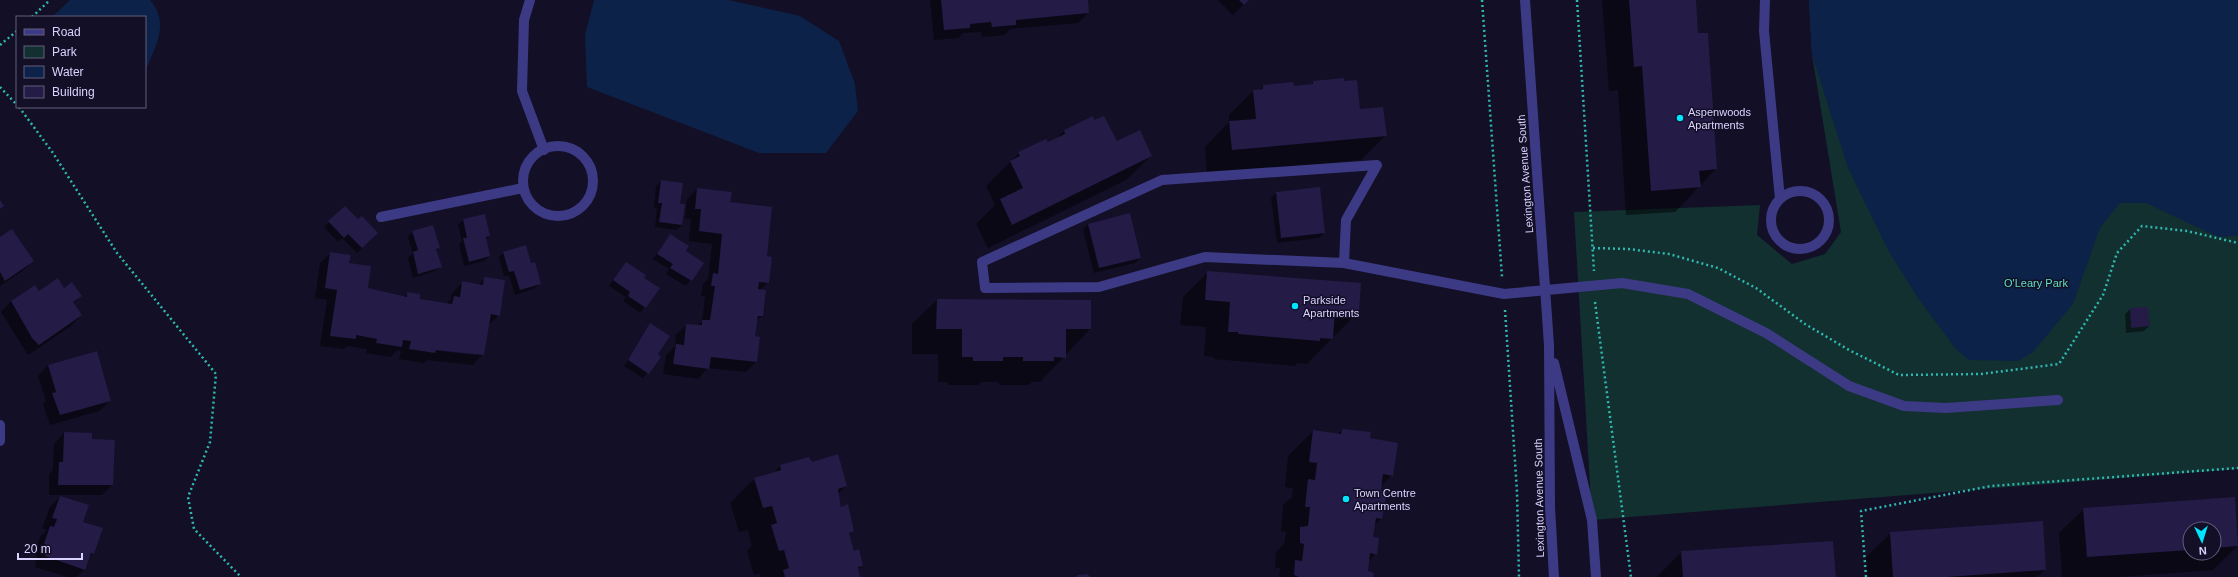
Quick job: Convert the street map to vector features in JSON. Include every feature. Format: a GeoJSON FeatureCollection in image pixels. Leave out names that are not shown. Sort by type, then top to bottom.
{"type":"FeatureCollection","features":[{"type":"Feature","properties":{"kind":"street"},"geometry":{"type":"LineString","coordinates":[[530,0],[524,20],[522,91],[544,150]]}},
{"type":"Feature","properties":{"kind":"street","name":"Lexington Avenue South"},"geometry":{"type":"LineString","coordinates":[[1525,0],[1549,345],[1550,507],[1554,577]]}},
{"type":"Feature","properties":{"kind":"street"},"geometry":{"type":"LineString","coordinates":[[1765,0],[1764,31],[1780,199],[1772,216],[1773,229],[1780,241],[1797,249],[1807,249],[1823,239],[1828,231],[1828,211],[1817,196],[1808,192],[1798,191],[1788,194],[1780,199]]}},
{"type":"Feature","properties":{"kind":"street"},"geometry":{"type":"LineString","coordinates":[[555,147],[566,148],[577,152],[585,160],[591,170],[593,181],[591,192],[586,203],[572,213],[555,216],[544,214],[534,207],[527,198],[523,188],[523,176],[527,165],[534,156],[544,150],[555,147]]}},
{"type":"Feature","properties":{"kind":"street"},"geometry":{"type":"LineString","coordinates":[[1344,263],[1346,220],[1377,165],[1162,180],[982,262],[985,288],[1099,287],[1205,257],[1344,263],[1504,294],[1546,292],[1622,283],[1688,294],[1766,333],[1849,386],[1904,406],[1946,408],[2058,400]]}},
{"type":"Feature","properties":{"kind":"street"},"geometry":{"type":"LineString","coordinates":[[381,217],[523,188]]}},
{"type":"Feature","properties":{"kind":"street","name":"Lexington Avenue South"},"geometry":{"type":"LineString","coordinates":[[1549,345],[1592,520],[1596,577]]}},
{"type":"Feature","properties":{"kind":"street"},"geometry":{"type":"LineString","coordinates":[[0,425],[0,441]]}},
{"type":"Feature","properties":{"kind":"path"},"geometry":{"type":"LineString","coordinates":[[33,16],[50,0]]}},
{"type":"Feature","properties":{"kind":"path"},"geometry":{"type":"LineString","coordinates":[[0,45],[16,32]]}},
{"type":"Feature","properties":{"kind":"path"},"geometry":{"type":"LineString","coordinates":[[0,87],[16,104]]}},
{"type":"Feature","properties":{"kind":"path"},"geometry":{"type":"LineString","coordinates":[[19,108],[53,153],[117,253],[216,374],[210,442],[188,497],[194,529],[241,577]]}},
{"type":"Feature","properties":{"kind":"path"},"geometry":{"type":"LineString","coordinates":[[1593,248],[1628,249],[1669,254],[1718,268],[1756,288],[1805,324],[1849,350],[1899,375],[1982,374],[2059,364],[2103,295],[2117,253],[2142,226],[2187,231],[2238,243]]}},
{"type":"Feature","properties":{"kind":"path"},"geometry":{"type":"LineString","coordinates":[[1866,577],[1861,511],[1991,486],[2238,468]]}},
{"type":"Feature","properties":{"kind":"green space","name":"O'Leary Park"},"geometry":{"type":"Polygon","coordinates":[[[1809,0],[2238,0],[2238,469],[1592,520],[1574,212],[1760,205],[1757,235],[1792,264],[1825,254],[1841,232],[1812,55],[1809,0]]]}},
{"type":"Feature","properties":{"kind":"water"},"geometry":{"type":"Polygon","coordinates":[[[70,0],[150,0],[156,8],[159,16],[160,32],[155,49],[148,65],[146,66],[146,16],[53,16],[70,0]]]}},
{"type":"Feature","properties":{"kind":"water"},"geometry":{"type":"Polygon","coordinates":[[[594,0],[729,0],[800,16],[839,41],[855,84],[858,111],[826,153],[759,153],[587,87],[585,35],[594,0]]]}},
{"type":"Feature","properties":{"kind":"water"},"geometry":{"type":"Polygon","coordinates":[[[1809,0],[2238,0],[2238,236],[2218,237],[2146,203],[2120,203],[2100,228],[2073,304],[2033,352],[2018,361],[1969,360],[1955,348],[1918,298],[1888,250],[1848,168],[1812,55],[1809,0]]]}},
{"type":"Feature","properties":{"kind":"building"},"geometry":{"type":"Polygon","coordinates":[[[941,0],[1088,0],[1089,13],[1016,20],[1016,25],[992,27],[991,22],[970,24],[970,28],[944,30],[941,0]]]}},
{"type":"Feature","properties":{"kind":"building"},"geometry":{"type":"Polygon","coordinates":[[[1239,0],[1249,0],[1244,5],[1239,0]]]}},
{"type":"Feature","properties":{"kind":"building","name":"Aspenwoods Apartments"},"geometry":{"type":"Polygon","coordinates":[[[1629,0],[1696,0],[1698,33],[1708,33],[1717,169],[1699,171],[1701,187],[1651,191],[1642,66],[1634,67],[1629,0]]]}},
{"type":"Feature","properties":{"kind":"building"},"geometry":{"type":"Polygon","coordinates":[[[1344,78],[1344,81],[1357,80],[1360,109],[1383,107],[1387,136],[1232,150],[1229,121],[1256,119],[1253,90],[1263,89],[1263,85],[1293,82],[1294,86],[1313,84],[1313,81],[1344,78]]]}},
{"type":"Feature","properties":{"kind":"building"},"geometry":{"type":"Polygon","coordinates":[[[1093,116],[1094,120],[1104,116],[1117,141],[1140,130],[1152,156],[1012,225],[1000,199],[1023,188],[1010,161],[1020,156],[1018,152],[1046,139],[1048,142],[1065,134],[1064,130],[1093,116]]]}},
{"type":"Feature","properties":{"kind":"building"},"geometry":{"type":"Polygon","coordinates":[[[661,180],[683,183],[680,204],[685,204],[682,225],[659,222],[662,203],[658,203],[661,180]]]}},
{"type":"Feature","properties":{"kind":"building"},"geometry":{"type":"Polygon","coordinates":[[[1320,187],[1325,233],[1281,238],[1276,192],[1320,187]]]}},
{"type":"Feature","properties":{"kind":"building"},"geometry":{"type":"Polygon","coordinates":[[[697,188],[732,192],[730,202],[772,207],[767,256],[772,257],[769,283],[759,282],[758,289],[766,290],[763,316],[758,316],[755,336],[760,337],[757,362],[711,357],[709,369],[673,364],[676,344],[684,345],[686,324],[702,325],[702,320],[710,320],[715,286],[711,286],[713,273],[718,274],[722,234],[699,231],[701,209],[695,209],[697,188]]]}},
{"type":"Feature","properties":{"kind":"building"},"geometry":{"type":"Polygon","coordinates":[[[0,200],[4,206],[0,209],[0,200]]]}},
{"type":"Feature","properties":{"kind":"building"},"geometry":{"type":"Polygon","coordinates":[[[345,206],[358,219],[362,216],[378,233],[362,248],[348,234],[344,238],[328,221],[345,206]]]}},
{"type":"Feature","properties":{"kind":"building"},"geometry":{"type":"Polygon","coordinates":[[[1130,213],[1141,258],[1099,268],[1088,224],[1130,213]]]}},
{"type":"Feature","properties":{"kind":"building"},"geometry":{"type":"Polygon","coordinates":[[[485,214],[490,236],[486,237],[490,256],[469,262],[463,238],[467,238],[463,219],[485,214]]]}},
{"type":"Feature","properties":{"kind":"building"},"geometry":{"type":"Polygon","coordinates":[[[433,225],[440,248],[436,249],[442,267],[418,274],[413,252],[418,250],[412,231],[433,225]]]}},
{"type":"Feature","properties":{"kind":"building"},"geometry":{"type":"Polygon","coordinates":[[[12,229],[34,261],[5,281],[0,272],[0,237],[12,229]]]}},
{"type":"Feature","properties":{"kind":"building"},"geometry":{"type":"Polygon","coordinates":[[[670,234],[689,246],[686,251],[704,263],[692,281],[670,268],[673,264],[657,254],[670,234]]]}},
{"type":"Feature","properties":{"kind":"building"},"geometry":{"type":"Polygon","coordinates":[[[526,245],[531,263],[535,262],[541,284],[520,290],[514,271],[509,272],[503,252],[526,245]]]}},
{"type":"Feature","properties":{"kind":"building"},"geometry":{"type":"Polygon","coordinates":[[[330,252],[351,255],[349,263],[371,266],[368,288],[407,297],[407,292],[420,294],[420,299],[452,304],[454,296],[460,297],[462,281],[483,285],[484,277],[505,280],[500,316],[491,314],[484,355],[436,350],[435,353],[409,349],[411,341],[403,340],[402,347],[376,343],[377,339],[356,335],[356,339],[330,336],[337,290],[325,288],[330,252]]]}},
{"type":"Feature","properties":{"kind":"building"},"geometry":{"type":"Polygon","coordinates":[[[626,262],[646,275],[644,278],[660,288],[646,308],[628,296],[630,292],[613,280],[626,262]]]}},
{"type":"Feature","properties":{"kind":"building","name":"Parkside Apartments"},"geometry":{"type":"Polygon","coordinates":[[[1207,271],[1361,283],[1359,312],[1335,310],[1333,339],[1320,338],[1320,341],[1228,332],[1230,302],[1205,300],[1207,271]]]}},
{"type":"Feature","properties":{"kind":"building"},"geometry":{"type":"Polygon","coordinates":[[[58,278],[64,288],[72,282],[82,296],[73,302],[82,315],[39,345],[32,338],[11,301],[35,285],[39,291],[58,278]]]}},
{"type":"Feature","properties":{"kind":"building"},"geometry":{"type":"Polygon","coordinates":[[[937,299],[1091,300],[1091,329],[1066,329],[1066,358],[1054,357],[1054,361],[1023,361],[1023,357],[1003,357],[1003,361],[973,361],[973,357],[962,357],[962,329],[936,329],[937,299]]]}},
{"type":"Feature","properties":{"kind":"building"},"geometry":{"type":"Polygon","coordinates":[[[2148,307],[2150,326],[2131,328],[2130,308],[2148,307]]]}},
{"type":"Feature","properties":{"kind":"building"},"geometry":{"type":"Polygon","coordinates":[[[650,323],[670,336],[658,354],[661,357],[649,374],[628,360],[650,323]]]}},
{"type":"Feature","properties":{"kind":"building"},"geometry":{"type":"Polygon","coordinates":[[[97,351],[111,401],[60,415],[52,393],[56,392],[48,365],[97,351]]]}},
{"type":"Feature","properties":{"kind":"building","name":"Town Centre Apartments"},"geometry":{"type":"Polygon","coordinates":[[[1342,429],[1371,432],[1370,438],[1398,443],[1393,476],[1383,474],[1381,491],[1387,492],[1382,519],[1376,518],[1373,537],[1379,538],[1377,555],[1370,553],[1368,571],[1374,573],[1373,577],[1299,577],[1294,575],[1295,560],[1302,561],[1304,544],[1300,543],[1300,527],[1308,526],[1310,507],[1305,507],[1308,479],[1315,480],[1317,463],[1309,462],[1313,430],[1341,434],[1342,429]]]}},
{"type":"Feature","properties":{"kind":"building"},"geometry":{"type":"Polygon","coordinates":[[[64,432],[92,433],[92,439],[115,440],[113,485],[58,485],[59,462],[63,462],[64,432]]]}},
{"type":"Feature","properties":{"kind":"building"},"geometry":{"type":"Polygon","coordinates":[[[838,454],[847,486],[838,489],[841,507],[848,504],[854,531],[849,533],[854,551],[859,549],[863,566],[858,567],[860,577],[785,577],[783,570],[789,568],[784,550],[779,551],[771,525],[777,523],[772,506],[763,508],[754,478],[781,470],[780,465],[809,457],[812,462],[838,454]]]}},
{"type":"Feature","properties":{"kind":"building"},"geometry":{"type":"Polygon","coordinates":[[[60,496],[89,505],[83,522],[103,528],[94,554],[91,553],[85,570],[45,556],[47,545],[44,544],[50,526],[54,527],[57,519],[52,518],[60,496]]]}},
{"type":"Feature","properties":{"kind":"building"},"geometry":{"type":"Polygon","coordinates":[[[2235,497],[2238,546],[2222,547],[2222,521],[2182,521],[2182,551],[2087,557],[2083,508],[2235,497]]]}},
{"type":"Feature","properties":{"kind":"building"},"geometry":{"type":"Polygon","coordinates":[[[2043,521],[2046,570],[1947,577],[1893,577],[1890,532],[2043,521]]]}},
{"type":"Feature","properties":{"kind":"building"},"geometry":{"type":"Polygon","coordinates":[[[1833,541],[1836,577],[1683,577],[1681,551],[1833,541]]]}},
{"type":"Feature","properties":{"kind":"building"},"geometry":{"type":"Polygon","coordinates":[[[1087,574],[1091,577],[1076,577],[1078,575],[1087,574]]]}},
{"type":"Feature","properties":{"kind":"place","name":"Aspenwoods Apartments"},"geometry":{"type":"Point","coordinates":[1680,118]}},
{"type":"Feature","properties":{"kind":"place","name":"Parkside Apartments"},"geometry":{"type":"Point","coordinates":[1295,306]}},
{"type":"Feature","properties":{"kind":"place","name":"Town Centre Apartments"},"geometry":{"type":"Point","coordinates":[1346,499]}}]}
